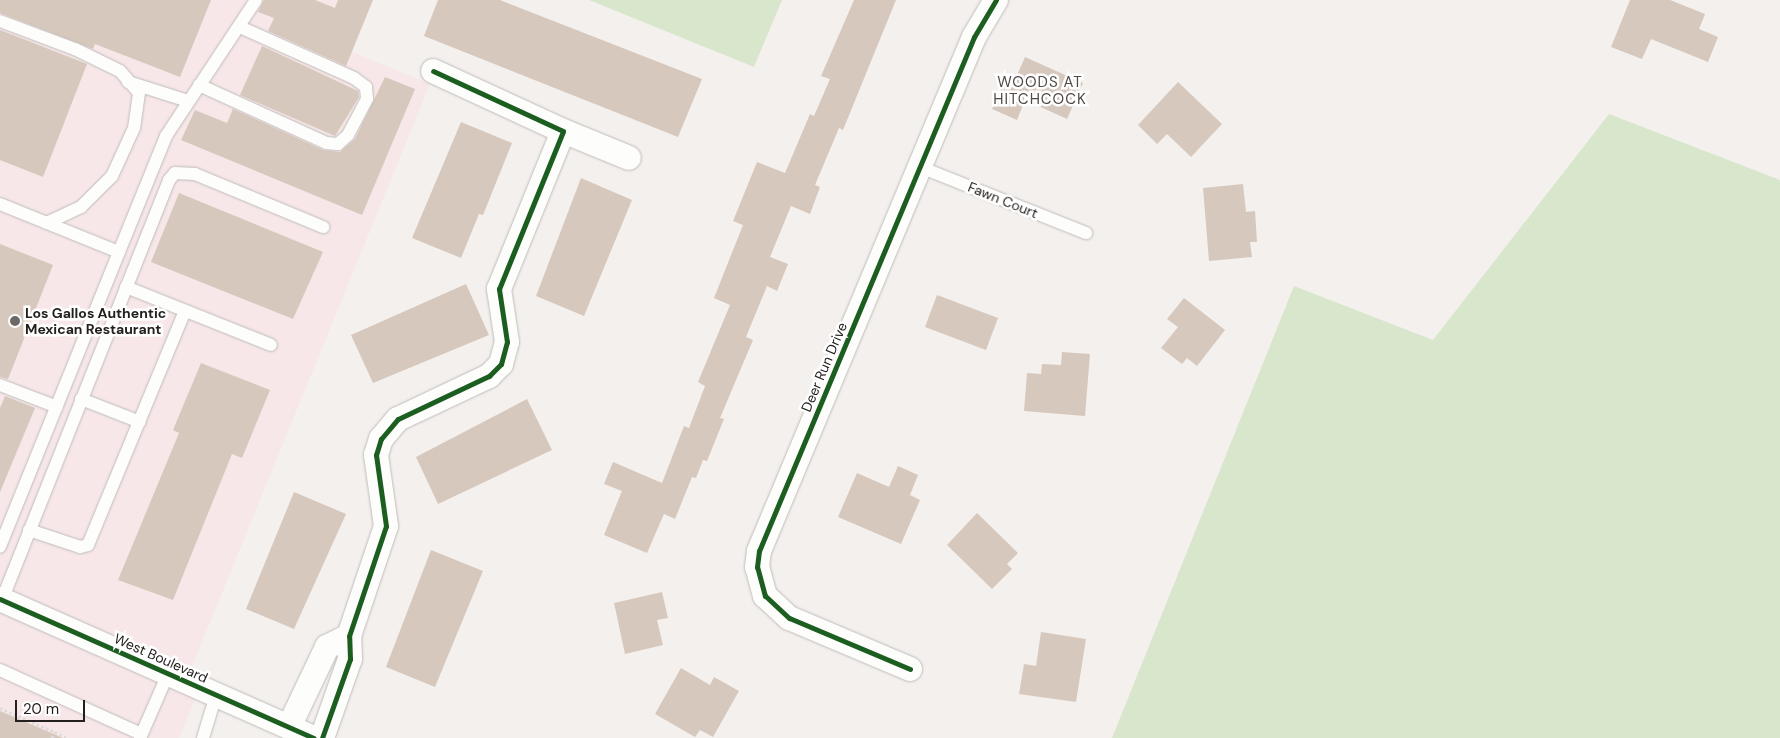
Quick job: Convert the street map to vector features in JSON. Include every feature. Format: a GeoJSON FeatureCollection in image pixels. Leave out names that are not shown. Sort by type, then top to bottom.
{"type":"FeatureCollection","features":[{"type":"Feature","properties":{"kind":"street","name":"Deer Run Drive"},"geometry":{"type":"LineString","coordinates":[[910,669],[789,618],[765,596],[757,567],[759,551],[974,37],[996,0]]}},
{"type":"Feature","properties":{"kind":"street"},"geometry":{"type":"LineString","coordinates":[[433,71],[564,131],[629,158]]}},
{"type":"Feature","properties":{"kind":"street"},"geometry":{"type":"LineString","coordinates":[[322,738],[350,659],[349,636],[386,526],[376,455],[381,439],[398,419],[489,376],[501,364],[507,342],[499,289],[564,131]]}},
{"type":"Feature","properties":{"kind":"street","name":"West Boulevard"},"geometry":{"type":"LineString","coordinates":[[1,599],[314,738]]}},
{"type":"Feature","properties":{"kind":"street"},"geometry":{"type":"LineString","coordinates":[[289,727],[328,647],[349,636]]}},
{"type":"Feature","properties":{"kind":"lane"},"geometry":{"type":"LineString","coordinates":[[0,547],[166,136],[240,27],[256,0]]}},
{"type":"Feature","properties":{"kind":"lane"},"geometry":{"type":"LineString","coordinates":[[0,21],[75,49],[120,72],[138,94],[134,128],[112,176],[81,207],[46,223]]}},
{"type":"Feature","properties":{"kind":"lane"},"geometry":{"type":"LineString","coordinates":[[199,85],[326,143],[338,144],[348,135],[367,99],[366,86],[354,78],[240,27]]}},
{"type":"Feature","properties":{"kind":"lane"},"geometry":{"type":"LineString","coordinates":[[128,82],[188,101]]}},
{"type":"Feature","properties":{"kind":"lane","name":"Fawn Court"},"geometry":{"type":"LineString","coordinates":[[920,167],[1086,233]]}},
{"type":"Feature","properties":{"kind":"lane"},"geometry":{"type":"LineString","coordinates":[[1,599],[169,180],[175,173],[195,174],[323,227]]}},
{"type":"Feature","properties":{"kind":"lane"},"geometry":{"type":"LineString","coordinates":[[0,204],[119,252]]}},
{"type":"Feature","properties":{"kind":"lane"},"geometry":{"type":"LineString","coordinates":[[126,287],[271,346]]}},
{"type":"Feature","properties":{"kind":"lane"},"geometry":{"type":"LineString","coordinates":[[29,530],[80,547],[88,546],[185,311]]}},
{"type":"Feature","properties":{"kind":"lane"},"geometry":{"type":"LineString","coordinates":[[0,385],[57,407]]}},
{"type":"Feature","properties":{"kind":"lane"},"geometry":{"type":"LineString","coordinates":[[81,398],[140,422]]}},
{"type":"Feature","properties":{"kind":"lane"},"geometry":{"type":"LineString","coordinates":[[0,670],[140,736],[168,674]]}},
{"type":"Feature","properties":{"kind":"lane"},"geometry":{"type":"LineString","coordinates":[[203,738],[216,695]]}},
{"type":"Feature","properties":{"kind":"path"},"geometry":{"type":"LineString","coordinates":[[0,708],[68,738]]}},
{"type":"Feature","properties":{"kind":"path"},"geometry":{"type":"LineString","coordinates":[[52,738],[55,732]]}},
{"type":"Feature","properties":{"kind":"shaded area"},"geometry":{"type":"Polygon","coordinates":[[[0,0],[373,0],[352,52],[430,84],[186,681],[200,688],[179,738],[0,738],[0,0]]]}},
{"type":"Feature","properties":{"kind":"green space"},"geometry":{"type":"Polygon","coordinates":[[[589,0],[782,0],[754,67],[589,0]]]}},
{"type":"Feature","properties":{"kind":"green space"},"geometry":{"type":"Polygon","coordinates":[[[1609,114],[1780,180],[1780,738],[1112,738],[1294,286],[1433,340],[1609,114]]]}},
{"type":"Feature","properties":{"kind":"building"},"geometry":{"type":"Polygon","coordinates":[[[0,0],[211,0],[180,77],[95,44],[93,49],[0,13],[0,0]]]}},
{"type":"Feature","properties":{"kind":"building"},"geometry":{"type":"Polygon","coordinates":[[[264,0],[315,0],[335,8],[338,0],[373,0],[346,66],[268,31],[274,18],[258,12],[264,0]]]}},
{"type":"Feature","properties":{"kind":"building"},"geometry":{"type":"Polygon","coordinates":[[[438,0],[500,0],[702,79],[678,137],[424,36],[438,0]]]}},
{"type":"Feature","properties":{"kind":"building"},"geometry":{"type":"Polygon","coordinates":[[[854,0],[896,0],[843,130],[839,128],[815,185],[820,187],[810,214],[791,206],[770,257],[788,264],[777,291],[767,286],[746,337],[753,340],[720,418],[724,419],[707,461],[703,460],[696,478],[692,477],[675,519],[664,514],[647,553],[604,535],[622,491],[604,484],[613,462],[662,483],[684,426],[689,428],[705,386],[698,382],[730,305],[714,298],[743,225],[733,221],[757,162],[785,173],[810,114],[814,116],[830,79],[821,76],[854,0]]]}},
{"type":"Feature","properties":{"kind":"building"},"geometry":{"type":"Polygon","coordinates":[[[1630,0],[1670,0],[1705,14],[1699,29],[1718,37],[1708,62],[1651,39],[1642,59],[1611,47],[1630,0]]]}},
{"type":"Feature","properties":{"kind":"building"},"geometry":{"type":"Polygon","coordinates":[[[0,30],[87,64],[43,177],[0,160],[0,30]]]}},
{"type":"Feature","properties":{"kind":"building"},"geometry":{"type":"Polygon","coordinates":[[[262,46],[358,91],[359,97],[335,136],[240,95],[262,46]]]}},
{"type":"Feature","properties":{"kind":"building"},"geometry":{"type":"Polygon","coordinates":[[[1025,57],[1083,83],[1067,119],[1025,100],[1017,120],[992,109],[1003,85],[1011,89],[1025,57]]]}},
{"type":"Feature","properties":{"kind":"building"},"geometry":{"type":"Polygon","coordinates":[[[385,77],[415,89],[362,215],[181,140],[195,110],[227,123],[233,109],[323,150],[340,152],[355,139],[385,77]]]}},
{"type":"Feature","properties":{"kind":"building"},"geometry":{"type":"Polygon","coordinates":[[[1178,82],[1222,124],[1191,157],[1167,134],[1157,144],[1138,125],[1178,82]]]}},
{"type":"Feature","properties":{"kind":"building"},"geometry":{"type":"Polygon","coordinates":[[[461,122],[512,143],[483,215],[479,214],[461,258],[412,238],[461,122]]]}},
{"type":"Feature","properties":{"kind":"building"},"geometry":{"type":"Polygon","coordinates":[[[581,178],[632,200],[584,316],[536,296],[581,178]]]}},
{"type":"Feature","properties":{"kind":"building"},"geometry":{"type":"Polygon","coordinates":[[[1243,184],[1246,212],[1255,211],[1257,242],[1250,242],[1252,257],[1209,261],[1203,188],[1243,184]]]}},
{"type":"Feature","properties":{"kind":"building"},"geometry":{"type":"Polygon","coordinates":[[[179,193],[323,252],[293,319],[151,262],[179,193]]]}},
{"type":"Feature","properties":{"kind":"building","name":"Los Gallos Authentic Mexican Restaurant"},"geometry":{"type":"Polygon","coordinates":[[[0,244],[53,265],[8,379],[0,377],[0,244]]]}},
{"type":"Feature","properties":{"kind":"building"},"geometry":{"type":"Polygon","coordinates":[[[466,284],[489,335],[373,383],[351,335],[466,284]]]}},
{"type":"Feature","properties":{"kind":"building"},"geometry":{"type":"Polygon","coordinates":[[[937,295],[998,318],[986,350],[925,327],[937,295]]]}},
{"type":"Feature","properties":{"kind":"building"},"geometry":{"type":"Polygon","coordinates":[[[1184,298],[1225,330],[1197,366],[1187,358],[1182,364],[1161,348],[1178,327],[1167,319],[1184,298]]]}},
{"type":"Feature","properties":{"kind":"building"},"geometry":{"type":"Polygon","coordinates":[[[1062,352],[1090,354],[1085,416],[1024,411],[1027,373],[1041,374],[1042,364],[1061,365],[1062,352]]]}},
{"type":"Feature","properties":{"kind":"building"},"geometry":{"type":"Polygon","coordinates":[[[201,363],[270,390],[242,458],[232,454],[173,600],[118,580],[179,433],[173,430],[201,363]]]}},
{"type":"Feature","properties":{"kind":"building"},"geometry":{"type":"Polygon","coordinates":[[[5,396],[35,408],[0,492],[0,408],[5,396]]]}},
{"type":"Feature","properties":{"kind":"building"},"geometry":{"type":"Polygon","coordinates":[[[527,399],[552,450],[438,504],[416,457],[527,399]]]}},
{"type":"Feature","properties":{"kind":"building"},"geometry":{"type":"Polygon","coordinates":[[[898,466],[918,475],[910,495],[920,500],[901,544],[838,517],[857,473],[889,487],[898,466]]]}},
{"type":"Feature","properties":{"kind":"building"},"geometry":{"type":"Polygon","coordinates":[[[294,492],[346,514],[294,629],[246,609],[294,492]]]}},
{"type":"Feature","properties":{"kind":"building"},"geometry":{"type":"Polygon","coordinates":[[[977,513],[1018,553],[1007,564],[1012,569],[992,589],[947,545],[977,513]]]}},
{"type":"Feature","properties":{"kind":"building"},"geometry":{"type":"Polygon","coordinates":[[[431,550],[483,571],[435,687],[386,667],[431,550]]]}},
{"type":"Feature","properties":{"kind":"building"},"geometry":{"type":"Polygon","coordinates":[[[662,592],[668,618],[657,620],[663,645],[625,654],[614,603],[662,592]]]}},
{"type":"Feature","properties":{"kind":"building"},"geometry":{"type":"Polygon","coordinates":[[[1041,632],[1086,639],[1076,702],[1019,694],[1024,664],[1036,666],[1041,632]]]}},
{"type":"Feature","properties":{"kind":"building"},"geometry":{"type":"Polygon","coordinates":[[[681,668],[710,685],[714,677],[739,691],[713,737],[700,730],[695,737],[655,714],[681,668]]]}},
{"type":"Feature","properties":{"kind":"building"},"geometry":{"type":"Polygon","coordinates":[[[0,711],[63,738],[0,738],[0,711]]]}},
{"type":"Feature","properties":{"kind":"cycle path"},"geometry":{"type":"LineString","coordinates":[[910,669],[789,618],[765,596],[757,567],[759,551],[974,37],[996,0]]}},
{"type":"Feature","properties":{"kind":"cycle path"},"geometry":{"type":"LineString","coordinates":[[322,738],[350,659],[349,636],[386,526],[376,455],[381,439],[398,419],[489,376],[501,364],[507,342],[499,289],[563,131],[433,71]]}},
{"type":"Feature","properties":{"kind":"cycle path"},"geometry":{"type":"LineString","coordinates":[[0,599],[314,738]]}},
{"type":"Feature","properties":{"kind":"place","name":"Los Gallos Authentic Mexican Restaurant"},"geometry":{"type":"Point","coordinates":[15,321]}},
{"type":"Feature","properties":{"kind":"district","name":"WOODS AT HITCHCOCK"},"geometry":{"type":"Point","coordinates":[1040,90]}}]}
